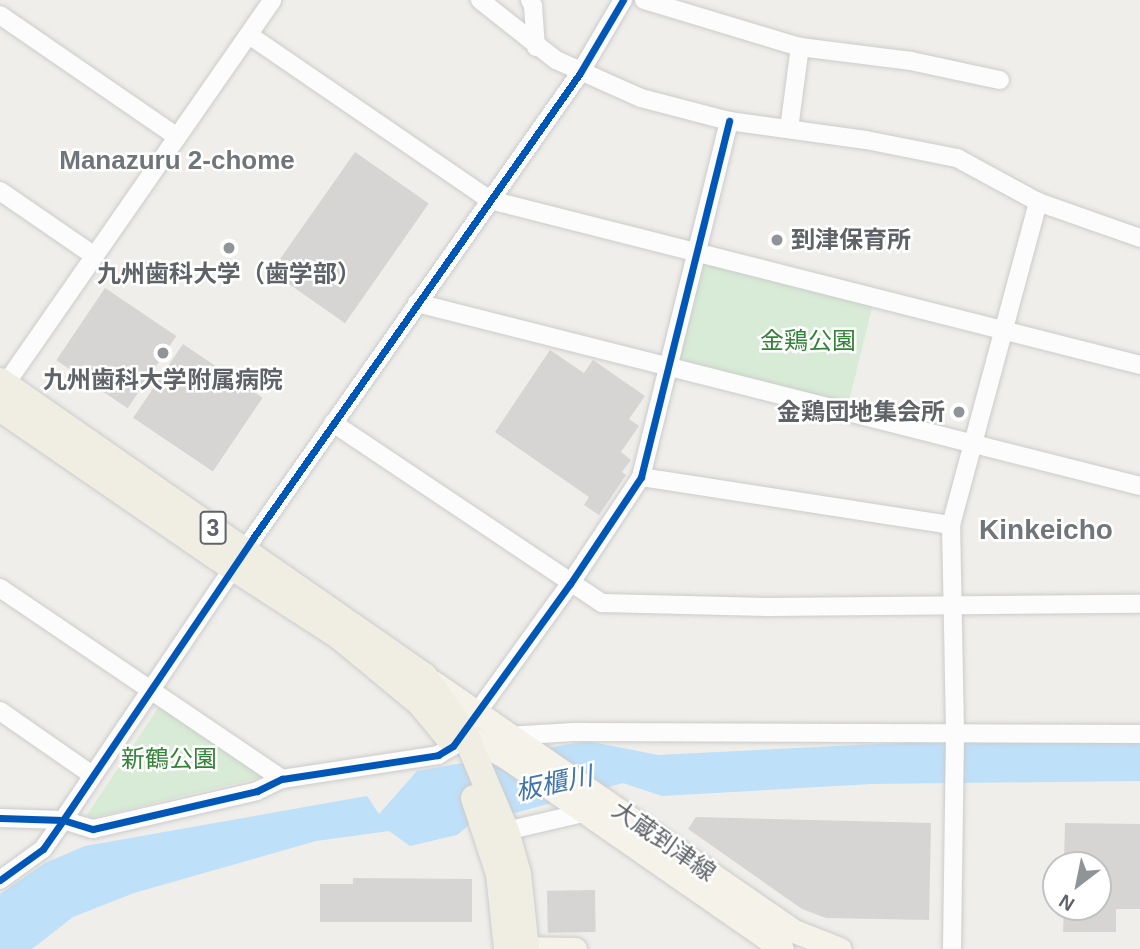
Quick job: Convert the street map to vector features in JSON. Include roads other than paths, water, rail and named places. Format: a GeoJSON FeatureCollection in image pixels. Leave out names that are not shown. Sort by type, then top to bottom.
{"type":"FeatureCollection","features":[{"type":"Feature","properties":{"kind":"highway","name":"3"},"geometry":{"type":"LineString","coordinates":[[1,392],[240,560],[340,636],[466,742]]}},
{"type":"Feature","properties":{"kind":"highway","name":"3"},"geometry":{"type":"LineString","coordinates":[[240,560],[424,676],[466,742],[496,824],[518,874],[526,949]]}},
{"type":"Feature","properties":{"kind":"highway","name":"3"},"geometry":{"type":"LineString","coordinates":[[496,824],[507,949]]}},
{"type":"Feature","properties":{"kind":"main road","name":"大蔵到津線"},"geometry":{"type":"LineString","coordinates":[[466,742],[512,737],[794,931],[840,949]]}},
{"type":"Feature","properties":{"kind":"main road","name":"大蔵到津線"},"geometry":{"type":"LineString","coordinates":[[466,742],[510,760],[782,949]]}},
{"type":"Feature","properties":{"kind":"main road"},"geometry":{"type":"LineString","coordinates":[[500,949],[575,949]]}},
{"type":"Feature","properties":{"kind":"street"},"geometry":{"type":"LineString","coordinates":[[1,392],[93,255],[272,0]]}},
{"type":"Feature","properties":{"kind":"street"},"geometry":{"type":"LineString","coordinates":[[480,0],[536,47],[580,74],[641,98],[729,121],[957,158],[1038,202],[1140,238]]}},
{"type":"Feature","properties":{"kind":"street"},"geometry":{"type":"LineString","coordinates":[[530,0],[533,6],[536,47]]}},
{"type":"Feature","properties":{"kind":"street"},"geometry":{"type":"LineString","coordinates":[[0,880],[43,849],[333,423],[580,74],[623,0]]}},
{"type":"Feature","properties":{"kind":"street"},"geometry":{"type":"LineString","coordinates":[[644,0],[800,47],[911,61],[1000,80]]}},
{"type":"Feature","properties":{"kind":"street"},"geometry":{"type":"LineString","coordinates":[[0,15],[176,136]]}},
{"type":"Feature","properties":{"kind":"street"},"geometry":{"type":"LineString","coordinates":[[249,35],[490,200],[1140,365]]}},
{"type":"Feature","properties":{"kind":"street"},"geometry":{"type":"LineString","coordinates":[[789,129],[800,47]]}},
{"type":"Feature","properties":{"kind":"street"},"geometry":{"type":"LineString","coordinates":[[0,818],[63,820],[93,829],[257,791],[282,779],[438,755],[466,742],[641,477],[729,121]]}},
{"type":"Feature","properties":{"kind":"street"},"geometry":{"type":"LineString","coordinates":[[0,191],[93,255]]}},
{"type":"Feature","properties":{"kind":"street"},"geometry":{"type":"LineString","coordinates":[[952,949],[955,731],[951,525],[1038,202]]}},
{"type":"Feature","properties":{"kind":"street"},"geometry":{"type":"LineString","coordinates":[[417,303],[1140,486]]}},
{"type":"Feature","properties":{"kind":"street"},"geometry":{"type":"LineString","coordinates":[[333,423],[602,603],[767,607],[952,603],[1140,604]]}},
{"type":"Feature","properties":{"kind":"street"},"geometry":{"type":"LineString","coordinates":[[641,477],[951,525]]}},
{"type":"Feature","properties":{"kind":"street"},"geometry":{"type":"LineString","coordinates":[[0,588],[282,779]]}},
{"type":"Feature","properties":{"kind":"street"},"geometry":{"type":"LineString","coordinates":[[0,710],[92,775]]}},
{"type":"Feature","properties":{"kind":"street"},"geometry":{"type":"LineString","coordinates":[[512,737],[587,732],[955,731],[1140,734]]}},
{"type":"Feature","properties":{"kind":"street"},"geometry":{"type":"LineString","coordinates":[[496,824],[579,810]]}},
{"type":"Feature","properties":{"kind":"water","name":"板櫃川"},"geometry":{"type":"Polygon","coordinates":[[[996,738],[1140,741],[1140,781],[872,784],[662,796],[623,783],[468,826],[457,835],[410,846],[389,831],[316,841],[134,893],[73,917],[32,949],[0,949],[0,894],[45,863],[85,846],[367,796],[379,814],[417,771],[587,741],[658,755],[996,738]]]}},
{"type":"Feature","properties":{"kind":"place","name":"到津保育所"},"geometry":{"type":"Point","coordinates":[777,240]}},
{"type":"Feature","properties":{"kind":"place","name":"九州歯科大学（歯学部）"},"geometry":{"type":"Point","coordinates":[229,248]}},
{"type":"Feature","properties":{"kind":"place","name":"九州歯科大学附属病院"},"geometry":{"type":"Point","coordinates":[163,353]}},
{"type":"Feature","properties":{"kind":"place","name":"金鶏団地集会所"},"geometry":{"type":"Point","coordinates":[959,412]}},
{"type":"Feature","properties":{"kind":"district","name":"Manazuru 2-chome"},"geometry":{"type":"Point","coordinates":[177,161]}},
{"type":"Feature","properties":{"kind":"district","name":"Kinkeicho"},"geometry":{"type":"Point","coordinates":[1046,530]}},
{"type":"Feature","properties":{"kind":"park label","name":"金鶏公園"},"geometry":{"type":"Point","coordinates":[808,341]}},
{"type":"Feature","properties":{"kind":"park label","name":"新鶴公園"},"geometry":{"type":"Point","coordinates":[169,759]}}]}
